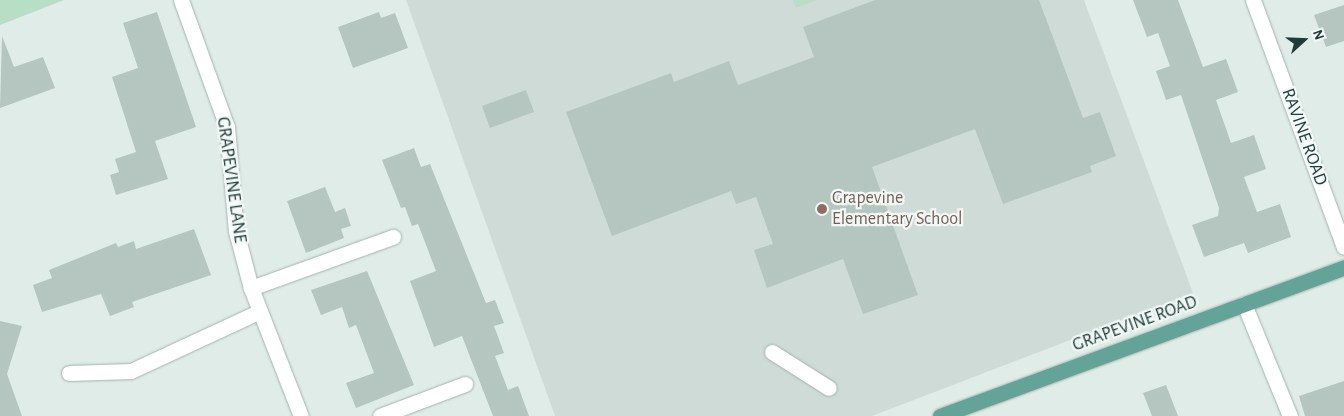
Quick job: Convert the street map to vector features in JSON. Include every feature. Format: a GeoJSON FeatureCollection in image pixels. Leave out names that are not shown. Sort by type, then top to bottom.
{"type":"FeatureCollection","features":[{"type":"Feature","properties":{"kind":"main road","name":"GRAPEVINE ROAD"},"geometry":{"type":"LineString","coordinates":[[940,416],[971,410],[1344,267]]}},
{"type":"Feature","properties":{"kind":"street","name":"GRAPEVINE LANE"},"geometry":{"type":"LineString","coordinates":[[181,0],[226,127],[236,231],[251,288],[301,416]]}},
{"type":"Feature","properties":{"kind":"street","name":"RAVINE ROAD"},"geometry":{"type":"LineString","coordinates":[[1253,0],[1344,246]]}},
{"type":"Feature","properties":{"kind":"street"},"geometry":{"type":"LineString","coordinates":[[251,288],[393,237]]}},
{"type":"Feature","properties":{"kind":"street"},"geometry":{"type":"LineString","coordinates":[[1244,304],[1290,416]]}},
{"type":"Feature","properties":{"kind":"street"},"geometry":{"type":"LineString","coordinates":[[69,373],[131,372],[260,311]]}},
{"type":"Feature","properties":{"kind":"street"},"geometry":{"type":"LineString","coordinates":[[772,352],[829,388]]}},
{"type":"Feature","properties":{"kind":"street"},"geometry":{"type":"LineString","coordinates":[[380,416],[465,384]]}},
{"type":"Feature","properties":{"kind":"shaded area","name":"Grapevine Elementary School"},"geometry":{"type":"Polygon","coordinates":[[[406,0],[1084,0],[1193,293],[872,416],[555,416],[406,0]]]}},
{"type":"Feature","properties":{"kind":"green space"},"geometry":{"type":"Polygon","coordinates":[[[0,0],[64,0],[0,25],[0,0]]]}},
{"type":"Feature","properties":{"kind":"green space"},"geometry":{"type":"Polygon","coordinates":[[[793,0],[817,0],[796,8],[793,0]]]}},
{"type":"Feature","properties":{"kind":"building"},"geometry":{"type":"Polygon","coordinates":[[[875,0],[1039,0],[1083,118],[1100,112],[1116,156],[1090,166],[1092,172],[1003,204],[975,129],[872,167],[918,295],[863,314],[843,259],[767,288],[754,250],[773,244],[756,197],[736,204],[731,191],[612,236],[566,112],[671,73],[674,82],[729,61],[738,85],[814,57],[803,27],[875,0]]]}},
{"type":"Feature","properties":{"kind":"building"},"geometry":{"type":"Polygon","coordinates":[[[1133,0],[1178,0],[1203,67],[1226,59],[1238,92],[1216,100],[1231,143],[1254,135],[1266,169],[1244,177],[1257,212],[1280,204],[1291,237],[1248,253],[1244,243],[1204,257],[1192,225],[1218,216],[1219,208],[1181,95],[1166,100],[1156,71],[1170,66],[1158,33],[1147,37],[1133,0]]]}},
{"type":"Feature","properties":{"kind":"building"},"geometry":{"type":"Polygon","coordinates":[[[1344,5],[1344,41],[1326,47],[1314,15],[1344,5]]]}},
{"type":"Feature","properties":{"kind":"building"},"geometry":{"type":"Polygon","coordinates":[[[157,12],[196,127],[155,141],[168,179],[116,195],[110,175],[119,172],[115,159],[136,152],[112,77],[138,68],[123,23],[157,12]]]}},
{"type":"Feature","properties":{"kind":"building"},"geometry":{"type":"Polygon","coordinates":[[[379,12],[381,18],[395,13],[408,48],[353,68],[338,27],[379,12]]]}},
{"type":"Feature","properties":{"kind":"building"},"geometry":{"type":"Polygon","coordinates":[[[2,36],[14,67],[43,57],[55,88],[0,108],[2,36]]]}},
{"type":"Feature","properties":{"kind":"building"},"geometry":{"type":"Polygon","coordinates":[[[526,90],[534,112],[490,128],[482,106],[526,90]]]}},
{"type":"Feature","properties":{"kind":"building"},"geometry":{"type":"Polygon","coordinates":[[[414,148],[421,167],[430,164],[486,303],[495,300],[504,323],[494,326],[504,353],[495,356],[508,390],[518,386],[529,416],[493,416],[462,336],[434,347],[410,281],[436,271],[418,224],[412,226],[405,207],[401,208],[382,160],[414,148]]]}},
{"type":"Feature","properties":{"kind":"building"},"geometry":{"type":"Polygon","coordinates":[[[325,187],[335,212],[345,208],[351,226],[341,229],[344,238],[306,253],[287,201],[325,187]]]}},
{"type":"Feature","properties":{"kind":"building"},"geometry":{"type":"Polygon","coordinates":[[[194,229],[211,275],[132,302],[134,307],[110,316],[101,294],[42,312],[33,285],[52,278],[49,270],[116,243],[118,247],[134,241],[136,249],[194,229]]]}},
{"type":"Feature","properties":{"kind":"building"},"geometry":{"type":"Polygon","coordinates":[[[367,271],[414,385],[356,408],[346,383],[374,373],[356,325],[349,328],[342,307],[321,315],[311,290],[367,271]]]}},
{"type":"Feature","properties":{"kind":"building"},"geometry":{"type":"Polygon","coordinates":[[[0,321],[22,326],[7,374],[22,416],[0,416],[0,321]]]}},
{"type":"Feature","properties":{"kind":"building"},"geometry":{"type":"Polygon","coordinates":[[[1344,381],[1344,416],[1305,416],[1299,396],[1344,381]]]}},
{"type":"Feature","properties":{"kind":"building"},"geometry":{"type":"Polygon","coordinates":[[[1166,385],[1178,416],[1152,416],[1143,393],[1166,385]]]}},
{"type":"Feature","properties":{"kind":"place","name":"Grapevine Elementary School"},"geometry":{"type":"Point","coordinates":[822,209]}}]}
